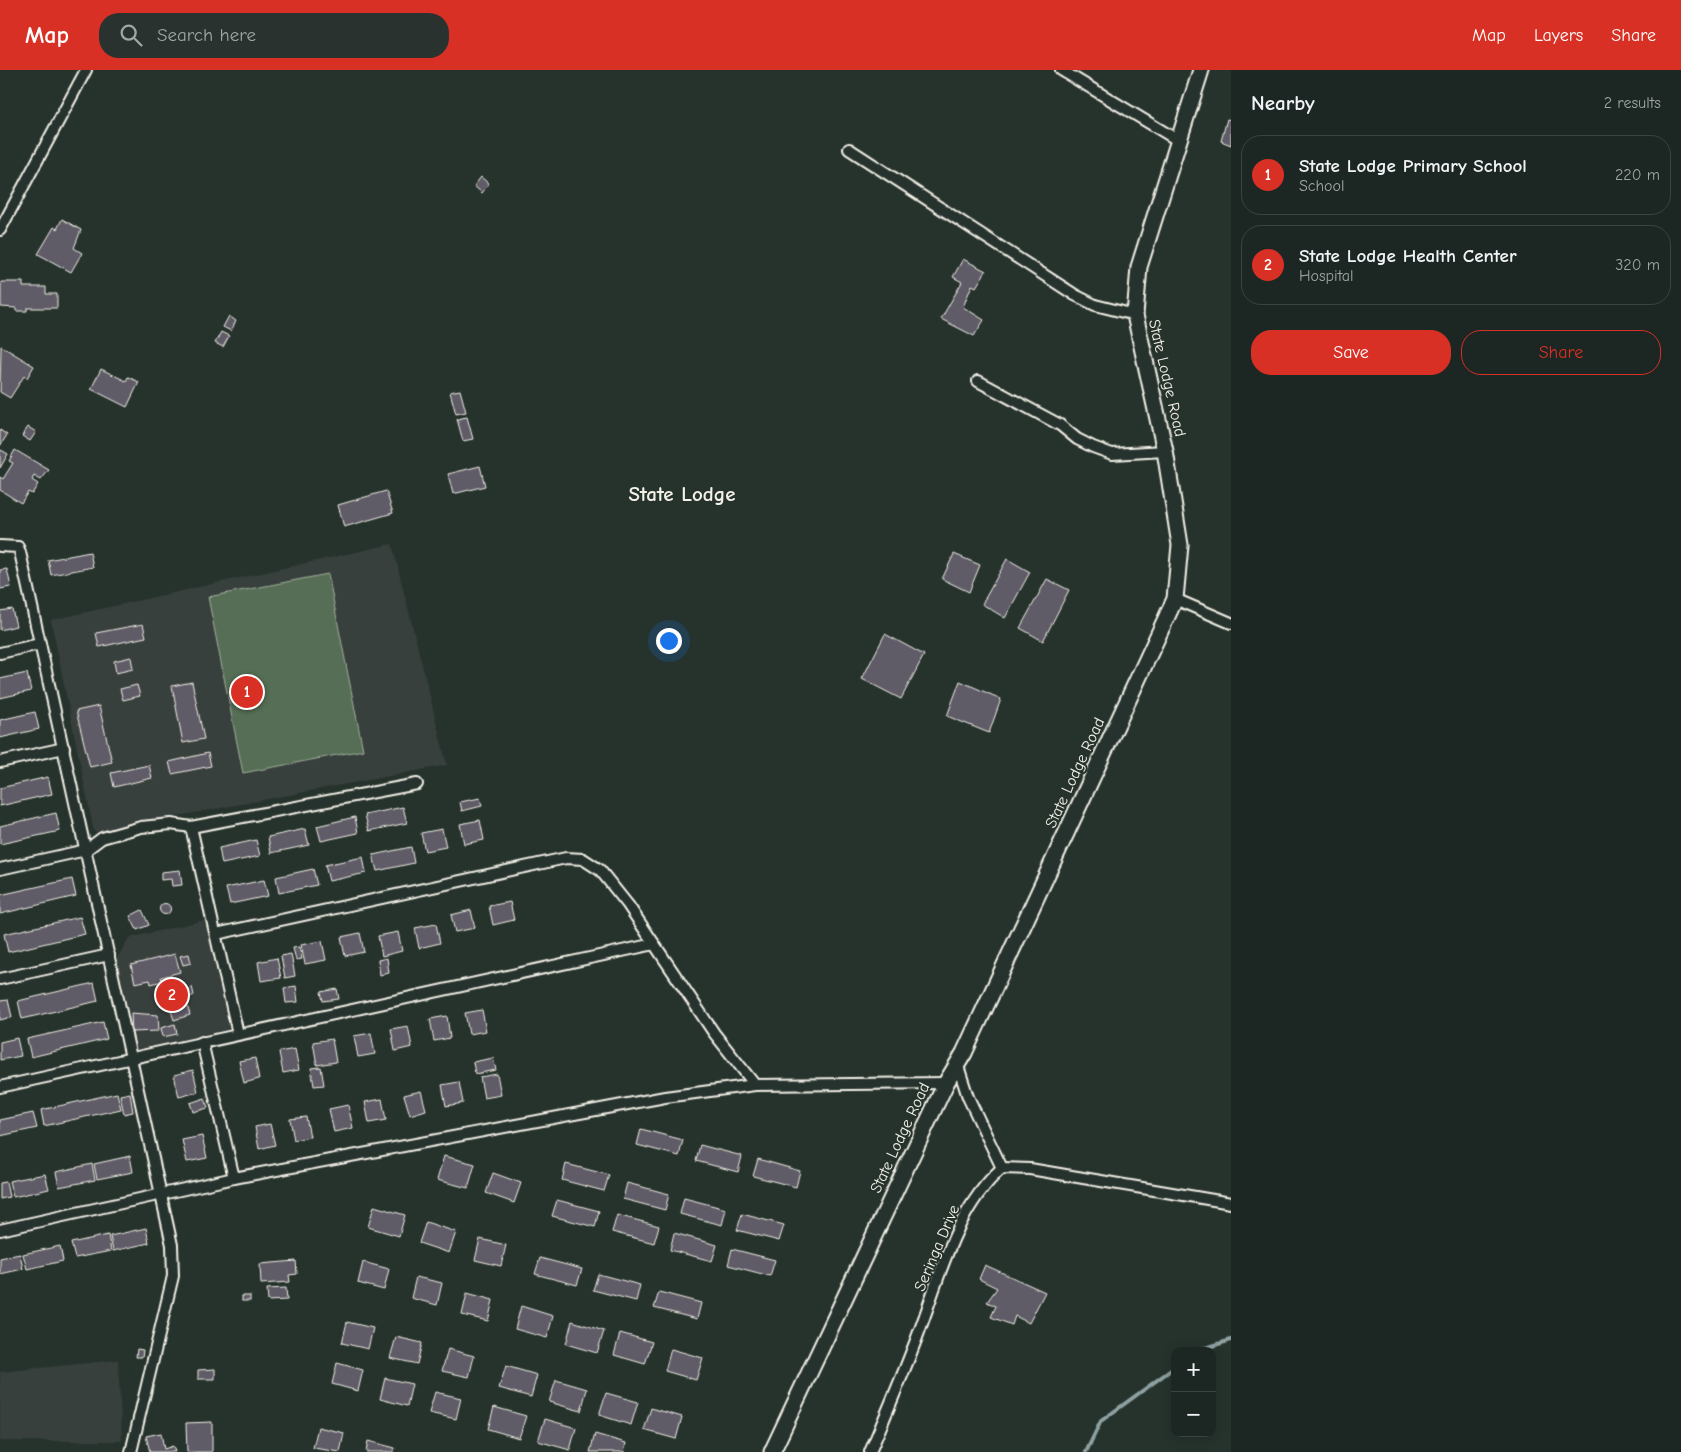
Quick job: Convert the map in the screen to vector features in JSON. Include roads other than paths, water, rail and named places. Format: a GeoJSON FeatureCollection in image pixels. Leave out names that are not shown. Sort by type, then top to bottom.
{"type":"FeatureCollection","features":[{"type":"Feature","properties":{"kind":"street"},"geometry":{"type":"LineString","coordinates":[[0,230],[86,70]]}},
{"type":"Feature","properties":{"kind":"street"},"geometry":{"type":"LineString","coordinates":[[1061,70],[1179,141]]}},
{"type":"Feature","properties":{"kind":"street","name":"State Lodge Road"},"geometry":{"type":"LineString","coordinates":[[772,1452],[1171,612],[1175,598],[1180,545],[1165,451],[1135,315],[1139,267],[1201,70]]}},
{"type":"Feature","properties":{"kind":"street"},"geometry":{"type":"LineString","coordinates":[[848,149],[1075,295],[1095,305],[1135,315]]}},
{"type":"Feature","properties":{"kind":"street"},"geometry":{"type":"LineString","coordinates":[[978,381],[1060,425],[1076,439],[1093,447],[1112,454],[1165,451]]}},
{"type":"Feature","properties":{"kind":"street"},"geometry":{"type":"LineString","coordinates":[[0,546],[18,547],[64,748],[130,1058],[163,1196],[172,1245],[174,1276],[130,1452]]}},
{"type":"Feature","properties":{"kind":"street"},"geometry":{"type":"LineString","coordinates":[[1175,598],[1231,623]]}},
{"type":"Feature","properties":{"kind":"street"},"geometry":{"type":"LineString","coordinates":[[0,653],[40,644]]}},
{"type":"Feature","properties":{"kind":"street"},"geometry":{"type":"LineString","coordinates":[[0,762],[64,748]]}},
{"type":"Feature","properties":{"kind":"street"},"geometry":{"type":"LineString","coordinates":[[0,869],[86,850],[102,838],[141,827],[171,824],[191,827],[417,784]]}},
{"type":"Feature","properties":{"kind":"street"},"geometry":{"type":"LineString","coordinates":[[191,827],[238,1034]]}},
{"type":"Feature","properties":{"kind":"street"},"geometry":{"type":"LineString","coordinates":[[216,934],[566,858],[583,859],[600,870],[654,944],[714,1033],[755,1085]]}},
{"type":"Feature","properties":{"kind":"street"},"geometry":{"type":"LineString","coordinates":[[0,1087],[654,944]]}},
{"type":"Feature","properties":{"kind":"street"},"geometry":{"type":"LineString","coordinates":[[0,979],[109,955]]}},
{"type":"Feature","properties":{"kind":"street"},"geometry":{"type":"LineString","coordinates":[[202,1042],[234,1178]]}},
{"type":"Feature","properties":{"kind":"street"},"geometry":{"type":"LineString","coordinates":[[957,1064],[972,1104],[1002,1168],[1030,1169],[1231,1203]]}},
{"type":"Feature","properties":{"kind":"street"},"geometry":{"type":"LineString","coordinates":[[0,1230],[163,1196],[234,1178],[665,1097],[755,1085],[946,1083]]}},
{"type":"Feature","properties":{"kind":"street","name":"Seringa Drive"},"geometry":{"type":"LineString","coordinates":[[870,1452],[901,1380],[960,1224],[987,1182],[1002,1168]]}},
{"type":"Feature","properties":{"kind":"waterway"},"geometry":{"type":"LineString","coordinates":[[1209,1347],[1231,1340]]}},
{"type":"Feature","properties":{"kind":"waterway"},"geometry":{"type":"LineString","coordinates":[[1086,1452],[1101,1421],[1171,1370]]}},
{"type":"Feature","properties":{"kind":"place","name":"State Lodge Primary School"},"geometry":{"type":"Point","coordinates":[247,692]}},
{"type":"Feature","properties":{"kind":"place","name":"State Lodge Health Center"},"geometry":{"type":"Point","coordinates":[172,995]}},
{"type":"Feature","properties":{"kind":"district","name":"State Lodge"},"geometry":{"type":"Point","coordinates":[682,494]}}]}
